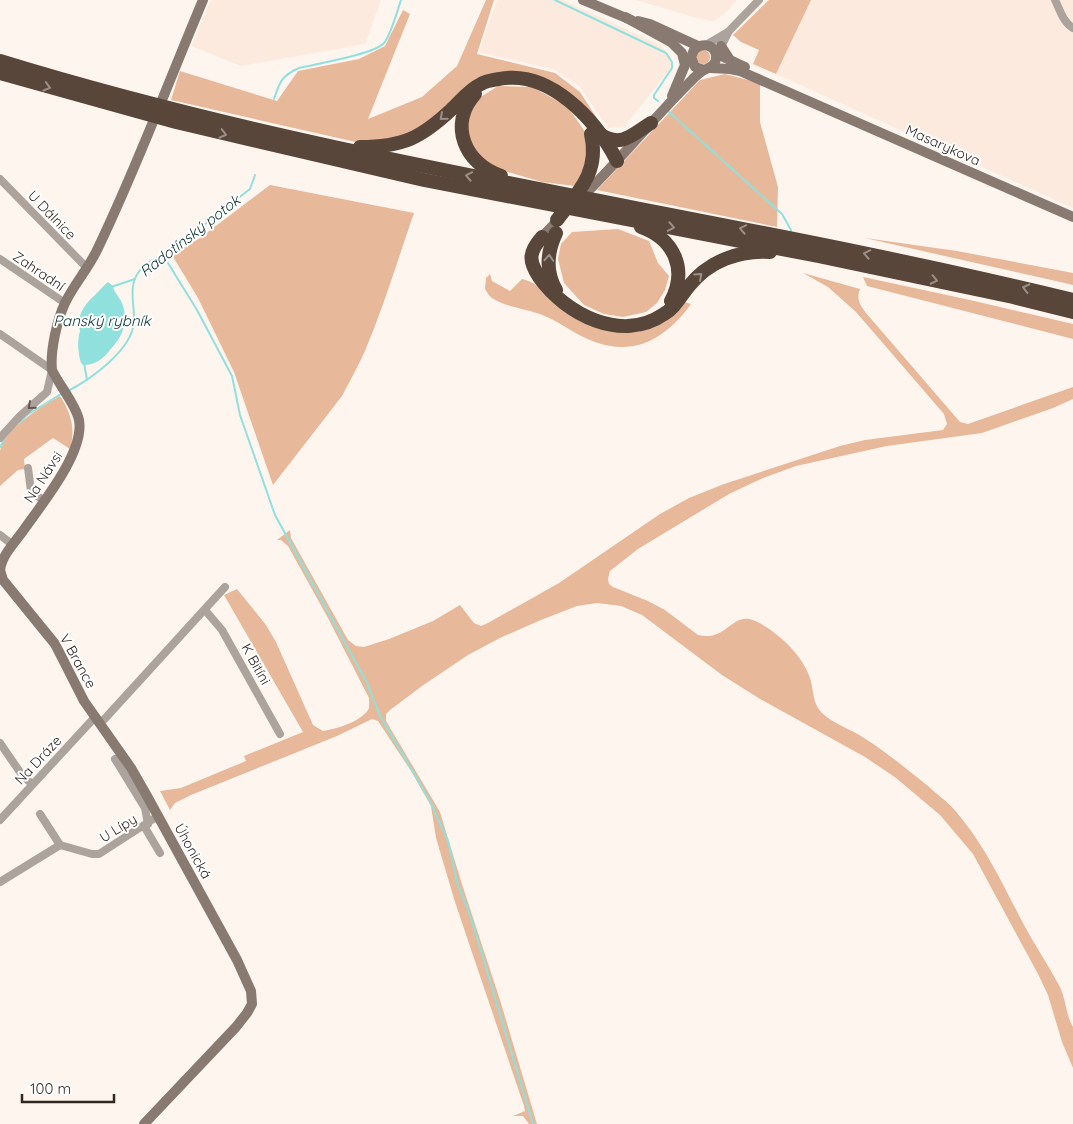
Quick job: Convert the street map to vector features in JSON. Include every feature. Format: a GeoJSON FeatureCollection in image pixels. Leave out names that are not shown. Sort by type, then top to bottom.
{"type":"FeatureCollection","features":[{"type":"Feature","properties":{"kind":"highway"},"geometry":{"type":"LineString","coordinates":[[0,60],[137,106]]}},
{"type":"Feature","properties":{"kind":"highway"},"geometry":{"type":"LineString","coordinates":[[0,73],[137,106],[287,149],[424,180],[546,197]]}},
{"type":"Feature","properties":{"kind":"highway"},"geometry":{"type":"LineString","coordinates":[[320,144],[378,147],[404,142],[429,129],[477,86],[496,79],[521,78],[538,82],[561,94],[578,110],[596,134],[603,152],[617,161]]}},
{"type":"Feature","properties":{"kind":"highway"},"geometry":{"type":"LineString","coordinates":[[496,79],[476,93],[464,113],[462,132],[468,150],[478,164],[491,172],[546,197]]}},
{"type":"Feature","properties":{"kind":"highway"},"geometry":{"type":"LineString","coordinates":[[178,117],[320,144],[546,197],[889,258],[1073,300]]}},
{"type":"Feature","properties":{"kind":"highway"},"geometry":{"type":"LineString","coordinates":[[596,134],[612,140],[623,140],[651,123]]}},
{"type":"Feature","properties":{"kind":"highway"},"geometry":{"type":"LineString","coordinates":[[596,134],[591,169],[582,186],[552,230],[548,254],[549,275],[557,292],[575,310],[610,325],[635,326],[652,321],[668,312],[702,272],[730,257],[744,253],[765,252],[818,256]]}},
{"type":"Feature","properties":{"kind":"highway"},"geometry":{"type":"LineString","coordinates":[[610,209],[1073,312]]}},
{"type":"Feature","properties":{"kind":"highway"},"geometry":{"type":"LineString","coordinates":[[610,209],[652,231],[667,244],[676,258],[679,272],[677,290],[668,306],[652,321]]}},
{"type":"Feature","properties":{"kind":"main road"},"geometry":{"type":"LineString","coordinates":[[52,370],[51,360],[56,332],[64,303],[98,250],[203,0]]}},
{"type":"Feature","properties":{"kind":"main road"},"geometry":{"type":"LineString","coordinates":[[583,0],[675,40],[697,68],[707,69]]}},
{"type":"Feature","properties":{"kind":"main road"},"geometry":{"type":"LineString","coordinates":[[552,230],[667,105],[715,62],[718,52],[712,48],[702,46],[650,24],[625,17]]}},
{"type":"Feature","properties":{"kind":"main road"},"geometry":{"type":"LineString","coordinates":[[625,17],[661,36],[679,50],[683,57],[685,65],[676,89],[667,105]]}},
{"type":"Feature","properties":{"kind":"main road"},"geometry":{"type":"LineString","coordinates":[[676,89],[688,74],[694,50],[702,46]]}},
{"type":"Feature","properties":{"kind":"main road","name":"Masarykova"},"geometry":{"type":"LineString","coordinates":[[718,52],[733,62],[784,86],[802,97]]}},
{"type":"Feature","properties":{"kind":"main road","name":"Masarykova"},"geometry":{"type":"LineString","coordinates":[[707,69],[740,71],[1073,217]]}},
{"type":"Feature","properties":{"kind":"main road","name":"Na Návsi"},"geometry":{"type":"LineString","coordinates":[[0,566],[4,557],[44,501],[75,452],[79,419],[52,370]]}},
{"type":"Feature","properties":{"kind":"main road","name":"V Brance"},"geometry":{"type":"LineString","coordinates":[[0,566],[3,580],[55,644],[73,683],[98,721]]}},
{"type":"Feature","properties":{"kind":"main road","name":"Úhonická"},"geometry":{"type":"LineString","coordinates":[[98,721],[131,768],[237,960],[252,991],[252,1004],[236,1027],[144,1124]]}},
{"type":"Feature","properties":{"kind":"street"},"geometry":{"type":"LineString","coordinates":[[718,52],[729,31],[759,0]]}},
{"type":"Feature","properties":{"kind":"street"},"geometry":{"type":"LineString","coordinates":[[1055,0],[1063,18],[1073,28]]}},
{"type":"Feature","properties":{"kind":"street"},"geometry":{"type":"LineString","coordinates":[[702,46],[729,31]]}},
{"type":"Feature","properties":{"kind":"street","name":"U Dálnice"},"geometry":{"type":"LineString","coordinates":[[0,179],[87,268]]}},
{"type":"Feature","properties":{"kind":"street","name":"Zahradní"},"geometry":{"type":"LineString","coordinates":[[0,259],[64,303]]}},
{"type":"Feature","properties":{"kind":"street"},"geometry":{"type":"LineString","coordinates":[[0,334],[52,370],[47,392],[20,416],[0,438]]}},
{"type":"Feature","properties":{"kind":"street"},"geometry":{"type":"LineString","coordinates":[[28,468],[31,491],[44,501]]}},
{"type":"Feature","properties":{"kind":"street"},"geometry":{"type":"LineString","coordinates":[[0,535],[13,545]]}},
{"type":"Feature","properties":{"kind":"street","name":"Na Dráze"},"geometry":{"type":"LineString","coordinates":[[0,820],[32,784],[98,721],[225,588]]}},
{"type":"Feature","properties":{"kind":"street","name":"K Bitíni"},"geometry":{"type":"LineString","coordinates":[[205,610],[222,630],[280,734]]}},
{"type":"Feature","properties":{"kind":"street"},"geometry":{"type":"LineString","coordinates":[[0,743],[22,776],[32,784]]}},
{"type":"Feature","properties":{"kind":"street"},"geometry":{"type":"LineString","coordinates":[[115,759],[145,808],[146,825],[160,853]]}},
{"type":"Feature","properties":{"kind":"street"},"geometry":{"type":"LineString","coordinates":[[0,882],[60,845],[40,814]]}},
{"type":"Feature","properties":{"kind":"street","name":"U Lípy"},"geometry":{"type":"LineString","coordinates":[[60,845],[92,854],[99,854],[158,816]]}},
{"type":"Feature","properties":{"kind":"shaded area"},"geometry":{"type":"Polygon","coordinates":[[[211,0],[381,0],[365,44],[241,66],[191,46],[211,0]]]}},
{"type":"Feature","properties":{"kind":"shaded area"},"geometry":{"type":"Polygon","coordinates":[[[486,0],[494,0],[477,54],[555,73],[580,92],[598,120],[598,126],[553,82],[521,72],[504,73],[420,131],[397,141],[360,143],[171,100],[180,71],[277,101],[298,71],[359,59],[385,46],[403,10],[410,14],[368,119],[422,97],[457,66],[486,0]]]}},
{"type":"Feature","properties":{"kind":"shaded area"},"geometry":{"type":"Polygon","coordinates":[[[497,0],[563,0],[661,45],[671,58],[670,69],[624,127],[608,128],[580,87],[555,70],[479,52],[497,0]]]}},
{"type":"Feature","properties":{"kind":"shaded area"},"geometry":{"type":"Polygon","coordinates":[[[636,0],[737,0],[725,13],[714,21],[700,19],[636,0]]]}},
{"type":"Feature","properties":{"kind":"shaded area"},"geometry":{"type":"Polygon","coordinates":[[[769,0],[811,0],[776,74],[753,64],[759,50],[741,42],[733,35],[769,0]]]}},
{"type":"Feature","properties":{"kind":"shaded area"},"geometry":{"type":"Polygon","coordinates":[[[811,0],[1073,0],[1073,208],[776,74],[811,0]]]}},
{"type":"Feature","properties":{"kind":"shaded area"},"geometry":{"type":"Polygon","coordinates":[[[703,50],[708,52],[710,57],[708,62],[703,64],[698,62],[696,57],[698,52],[703,50]]]}},
{"type":"Feature","properties":{"kind":"shaded area"},"geometry":{"type":"Polygon","coordinates":[[[725,74],[760,83],[760,122],[778,187],[777,227],[597,190],[700,80],[725,74]]]}},
{"type":"Feature","properties":{"kind":"shaded area"},"geometry":{"type":"Polygon","coordinates":[[[498,86],[532,87],[567,106],[586,133],[590,159],[575,186],[542,182],[487,166],[468,144],[468,119],[479,98],[498,86]]]}},
{"type":"Feature","properties":{"kind":"shaded area"},"geometry":{"type":"Polygon","coordinates":[[[270,185],[414,213],[378,317],[354,374],[342,396],[273,485],[234,372],[198,298],[172,255],[200,238],[270,185]]]}},
{"type":"Feature","properties":{"kind":"shaded area"},"geometry":{"type":"Polygon","coordinates":[[[618,229],[649,241],[658,263],[669,276],[665,290],[657,303],[646,312],[623,317],[604,314],[584,305],[564,283],[558,259],[561,244],[572,232],[618,229]]]}},
{"type":"Feature","properties":{"kind":"shaded area"},"geometry":{"type":"Polygon","coordinates":[[[865,238],[957,251],[1073,273],[1073,285],[865,238]]]}},
{"type":"Feature","properties":{"kind":"shaded area"},"geometry":{"type":"Polygon","coordinates":[[[803,273],[860,289],[859,302],[866,313],[960,422],[968,424],[1073,387],[1073,399],[982,433],[887,446],[796,466],[763,478],[729,494],[638,549],[610,571],[609,584],[665,610],[698,635],[708,636],[715,634],[739,620],[753,620],[761,624],[779,636],[801,660],[810,678],[816,705],[822,713],[880,749],[951,806],[973,833],[1060,987],[1073,1027],[1073,1068],[1062,1042],[1048,995],[1038,974],[973,854],[940,815],[896,778],[865,757],[760,699],[722,675],[642,615],[621,606],[597,603],[577,606],[500,638],[468,655],[422,686],[386,714],[386,721],[440,812],[537,1124],[529,1124],[523,1116],[513,1116],[525,1111],[524,1106],[455,902],[436,838],[431,806],[411,771],[378,721],[372,719],[337,736],[191,795],[175,803],[170,810],[160,791],[181,788],[246,761],[244,756],[303,732],[224,595],[237,589],[266,625],[276,642],[313,725],[323,731],[334,729],[354,721],[369,709],[369,698],[328,618],[288,546],[281,540],[277,540],[290,530],[291,538],[348,640],[356,646],[364,647],[433,621],[460,605],[474,623],[481,626],[488,623],[559,583],[660,514],[689,498],[724,484],[840,446],[865,440],[943,430],[947,424],[944,414],[856,312],[828,287],[803,273]]]}},
{"type":"Feature","properties":{"kind":"shaded area"},"geometry":{"type":"Polygon","coordinates":[[[490,274],[492,281],[510,291],[522,279],[533,283],[571,316],[588,325],[618,332],[651,328],[665,318],[682,301],[691,304],[672,326],[649,341],[624,347],[610,346],[588,339],[540,314],[508,305],[492,298],[485,289],[486,278],[490,274]]]}},
{"type":"Feature","properties":{"kind":"shaded area"},"geometry":{"type":"Polygon","coordinates":[[[863,277],[1073,324],[1073,339],[867,286],[863,277]]]}},
{"type":"Feature","properties":{"kind":"shaded area"},"geometry":{"type":"Polygon","coordinates":[[[60,396],[71,421],[73,435],[70,449],[53,438],[24,459],[25,469],[18,470],[0,486],[0,451],[3,443],[25,419],[60,396]]]}},
{"type":"Feature","properties":{"kind":"water","name":"Panský rybník"},"geometry":{"type":"Polygon","coordinates":[[[108,282],[113,286],[122,303],[125,316],[124,328],[115,345],[105,356],[95,363],[83,365],[78,347],[80,315],[88,302],[108,282]]]}},
{"type":"Feature","properties":{"kind":"waterway","name":"Radotínský potok"},"geometry":{"type":"LineString","coordinates":[[274,99],[282,80],[293,71],[357,55],[384,43],[401,0]]}},
{"type":"Feature","properties":{"kind":"waterway"},"geometry":{"type":"LineString","coordinates":[[555,0],[666,53],[672,62],[672,68],[654,95],[654,98],[658,101]]}},
{"type":"Feature","properties":{"kind":"waterway"},"geometry":{"type":"LineString","coordinates":[[669,112],[782,214],[791,230],[790,234]]}},
{"type":"Feature","properties":{"kind":"waterway","name":"Radotínský potok"},"geometry":{"type":"LineString","coordinates":[[68,391],[88,379],[109,362],[126,343],[132,333],[134,322],[133,284],[141,269],[175,247],[250,189],[255,175]]}},
{"type":"Feature","properties":{"kind":"waterway"},"geometry":{"type":"LineString","coordinates":[[163,255],[197,310],[232,376],[240,415],[275,515],[367,683],[380,716],[429,799],[448,841],[457,882],[471,918],[533,1124]]}},
{"type":"Feature","properties":{"kind":"waterway"},"geometry":{"type":"LineString","coordinates":[[111,287],[135,279]]}},
{"type":"Feature","properties":{"kind":"waterway"},"geometry":{"type":"LineString","coordinates":[[84,363],[87,380]]}},
{"type":"Feature","properties":{"kind":"waterway","name":"Radotínský potok"},"geometry":{"type":"LineString","coordinates":[[20,422],[27,415],[61,394]]}},
{"type":"Feature","properties":{"kind":"waterway","name":"Radotínský potok"},"geometry":{"type":"LineString","coordinates":[[0,447],[5,438]]}}]}
